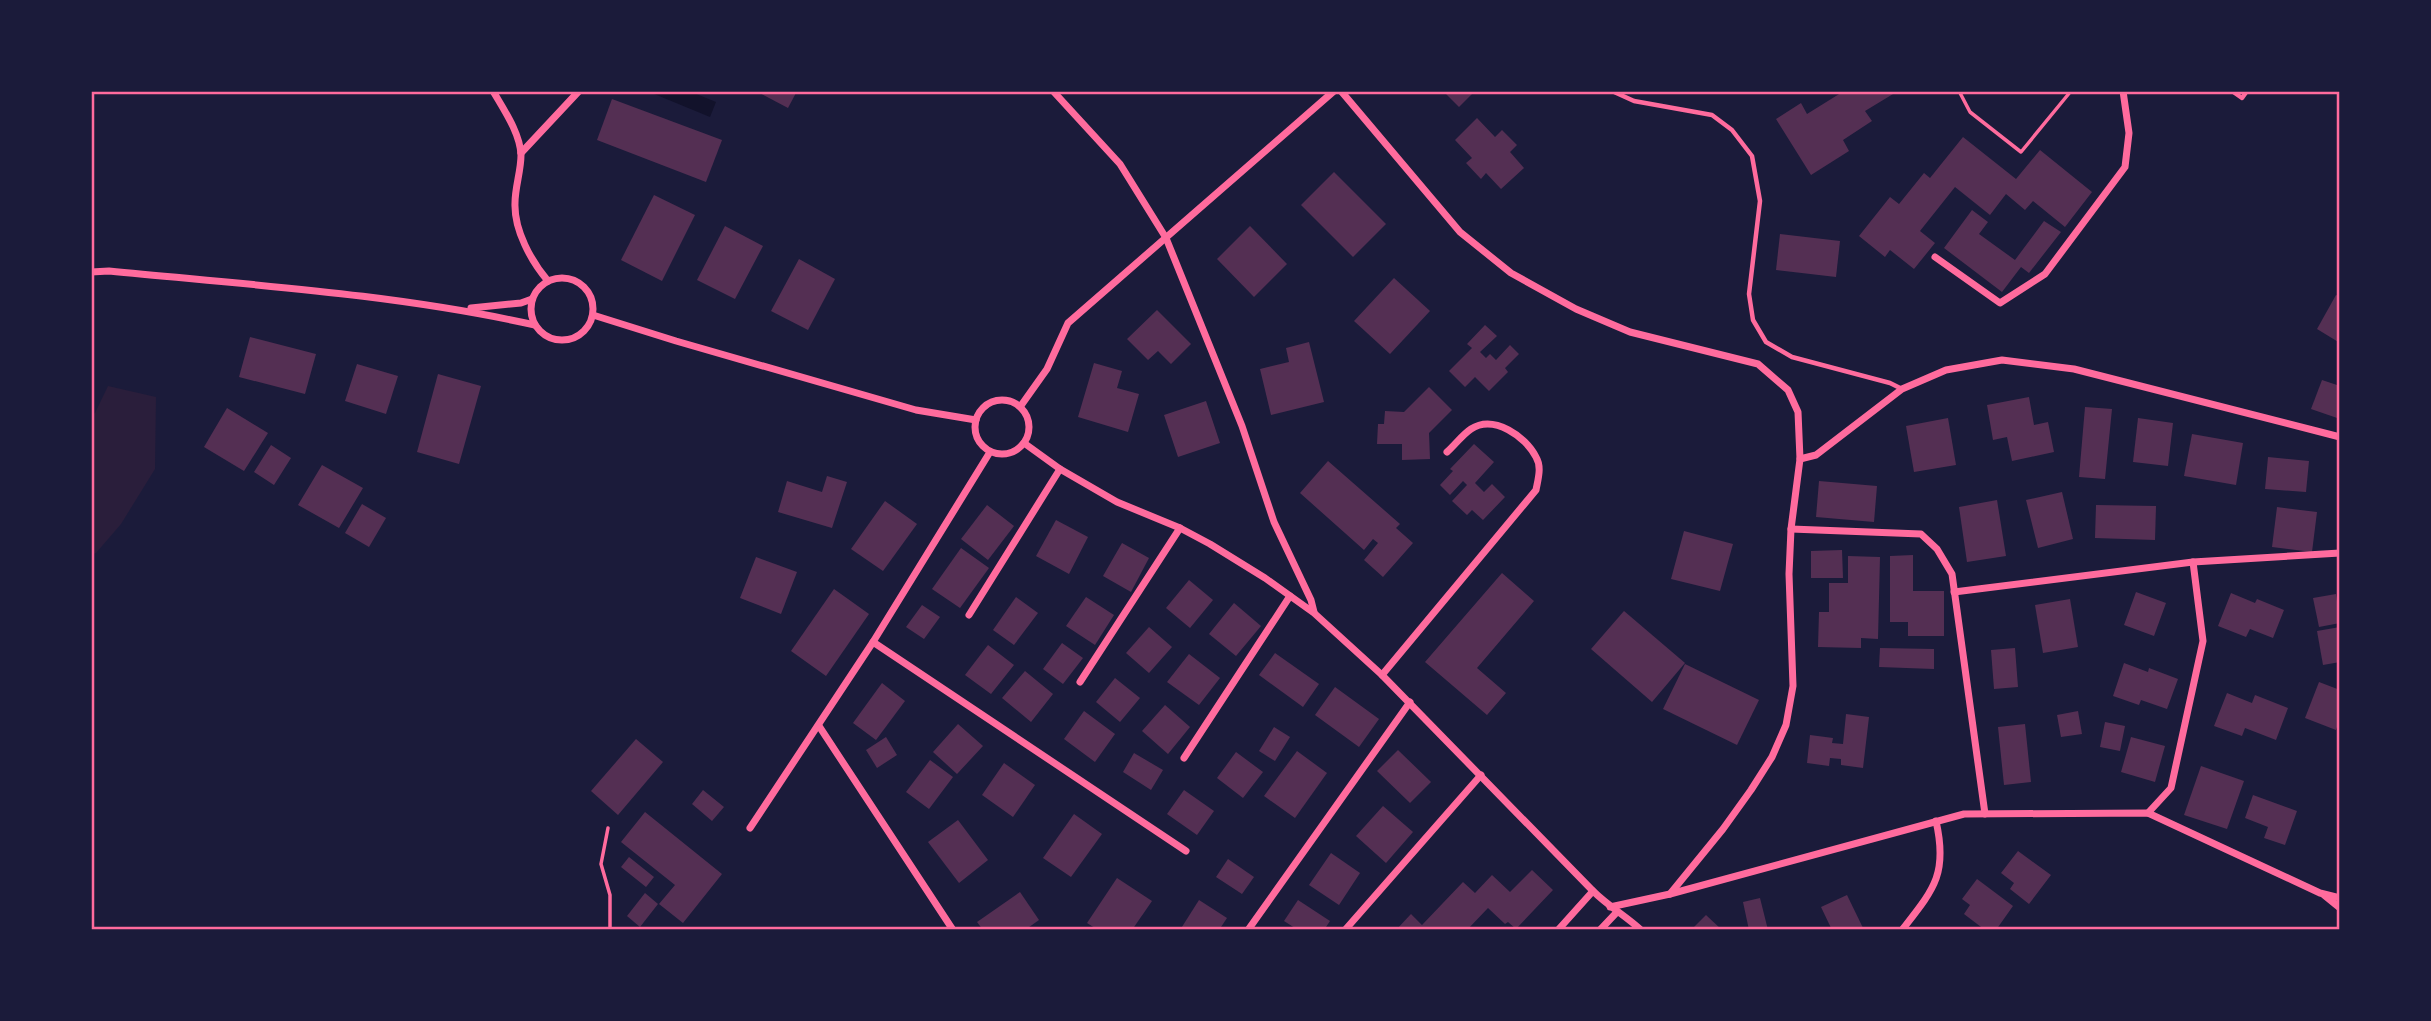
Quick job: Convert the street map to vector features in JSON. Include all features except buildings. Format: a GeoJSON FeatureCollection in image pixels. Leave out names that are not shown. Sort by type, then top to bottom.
{"type":"FeatureCollection","features":[{"type":"Feature","properties":{"kind":"street"},"geometry":{"type":"LineString","coordinates":[[493,91],[512,126],[521,153],[514,205],[522,237],[537,268],[548,281]]}},
{"type":"Feature","properties":{"kind":"street"},"geometry":{"type":"LineString","coordinates":[[521,153],[579,91]]}},
{"type":"Feature","properties":{"kind":"street"},"geometry":{"type":"LineString","coordinates":[[1053,91],[1120,164],[1166,237],[1242,426],[1274,522],[1311,600],[1314,613]]}},
{"type":"Feature","properties":{"kind":"street"},"geometry":{"type":"LineString","coordinates":[[1020,407],[1047,369],[1068,323],[1334,91]]}},
{"type":"Feature","properties":{"kind":"street"},"geometry":{"type":"LineString","coordinates":[[1340,91],[1460,232],[1511,273],[1576,309],[1630,332],[1758,365],[1788,390],[1798,412],[1800,459],[1791,529],[1789,574],[1793,686],[1786,724],[1772,757],[1751,790],[1670,894]]}},
{"type":"Feature","properties":{"kind":"street"},"geometry":{"type":"LineString","coordinates":[[1936,257],[2000,303],[2045,274],[2125,167],[2129,133],[2123,91]]}},
{"type":"Feature","properties":{"kind":"street"},"geometry":{"type":"LineString","coordinates":[[91,271],[464,309],[535,325]]}},
{"type":"Feature","properties":{"kind":"street"},"geometry":{"type":"LineString","coordinates":[[557,278],[577,281],[590,295],[593,315],[586,329],[574,338],[559,340],[545,335],[535,325],[531,312],[532,299],[538,289],[548,281],[557,278]]}},
{"type":"Feature","properties":{"kind":"street"},"geometry":{"type":"LineString","coordinates":[[464,309],[520,303],[532,299]]}},
{"type":"Feature","properties":{"kind":"street"},"geometry":{"type":"LineString","coordinates":[[593,315],[916,410],[975,420]]}},
{"type":"Feature","properties":{"kind":"street"},"geometry":{"type":"LineString","coordinates":[[1800,459],[1816,455],[1902,389],[1946,370],[2002,360],[2074,369],[2340,437]]}},
{"type":"Feature","properties":{"kind":"street"},"geometry":{"type":"LineString","coordinates":[[1011,401],[1020,407],[1028,420],[1028,436],[1014,452],[1002,455],[990,452],[978,442],[975,420],[989,403],[1011,401]]}},
{"type":"Feature","properties":{"kind":"street"},"geometry":{"type":"LineString","coordinates":[[1382,675],[1536,490],[1540,473],[1538,458],[1511,430],[1484,425],[1472,428],[1447,452]]}},
{"type":"Feature","properties":{"kind":"street"},"geometry":{"type":"LineString","coordinates":[[1024,443],[1060,469],[1117,502],[1180,528],[1210,544],[1314,613],[1410,702],[1609,907],[1641,930]]}},
{"type":"Feature","properties":{"kind":"street"},"geometry":{"type":"LineString","coordinates":[[750,828],[873,642],[990,452]]}},
{"type":"Feature","properties":{"kind":"street"},"geometry":{"type":"LineString","coordinates":[[969,615],[1060,469]]}},
{"type":"Feature","properties":{"kind":"street"},"geometry":{"type":"LineString","coordinates":[[1080,682],[1180,528]]}},
{"type":"Feature","properties":{"kind":"street"},"geometry":{"type":"LineString","coordinates":[[1791,529],[1921,534],[1937,549],[1952,573],[1985,814]]}},
{"type":"Feature","properties":{"kind":"street"},"geometry":{"type":"LineString","coordinates":[[1954,592],[2193,562],[2340,553]]}},
{"type":"Feature","properties":{"kind":"street"},"geometry":{"type":"LineString","coordinates":[[2148,813],[2171,788],[2203,641],[2193,562]]}},
{"type":"Feature","properties":{"kind":"street"},"geometry":{"type":"LineString","coordinates":[[1184,758],[1290,596]]}},
{"type":"Feature","properties":{"kind":"street"},"geometry":{"type":"LineString","coordinates":[[873,642],[1186,851]]}},
{"type":"Feature","properties":{"kind":"street"},"geometry":{"type":"LineString","coordinates":[[1248,930],[1410,702]]}},
{"type":"Feature","properties":{"kind":"street"},"geometry":{"type":"LineString","coordinates":[[819,726],[953,930]]}},
{"type":"Feature","properties":{"kind":"street"},"geometry":{"type":"LineString","coordinates":[[1345,930],[1481,775]]}},
{"type":"Feature","properties":{"kind":"street"},"geometry":{"type":"LineString","coordinates":[[1609,907],[1670,894],[1964,814],[2148,813],[2320,893],[2340,898]]}},
{"type":"Feature","properties":{"kind":"street"},"geometry":{"type":"LineString","coordinates":[[1902,930],[1938,879],[1942,847],[1936,821]]}},
{"type":"Feature","properties":{"kind":"street"},"geometry":{"type":"LineString","coordinates":[[1558,930],[1593,891]]}},
{"type":"Feature","properties":{"kind":"street"},"geometry":{"type":"LineString","coordinates":[[2320,893],[2340,908]]}},
{"type":"Feature","properties":{"kind":"street"},"geometry":{"type":"LineString","coordinates":[[1600,930],[1617,912]]}},
{"type":"Feature","properties":{"kind":"lane"},"geometry":{"type":"LineString","coordinates":[[1612,91],[1634,101],[1712,115],[1732,130],[1752,156],[1760,201],[1749,294],[1753,320],[1766,342],[1792,357],[1890,383],[1902,389]]}},
{"type":"Feature","properties":{"kind":"lane"},"geometry":{"type":"LineString","coordinates":[[2232,91],[2242,98],[2247,91]]}},
{"type":"Feature","properties":{"kind":"path"},"geometry":{"type":"LineString","coordinates":[[1959,91],[1970,111],[2021,152],[2071,91]]}},
{"type":"Feature","properties":{"kind":"path"},"geometry":{"type":"LineString","coordinates":[[608,828],[601,864],[610,895],[610,930]]}},
{"type":"Feature","properties":{"kind":"shaded area"},"geometry":{"type":"Polygon","coordinates":[[[647,91],[689,91],[716,102],[710,117],[647,91]]]}},
{"type":"Feature","properties":{"kind":"shaded area"},"geometry":{"type":"Polygon","coordinates":[[[108,386],[156,397],[155,469],[121,524],[96,553],[91,555],[91,415],[95,413],[108,386]]]}}]}
